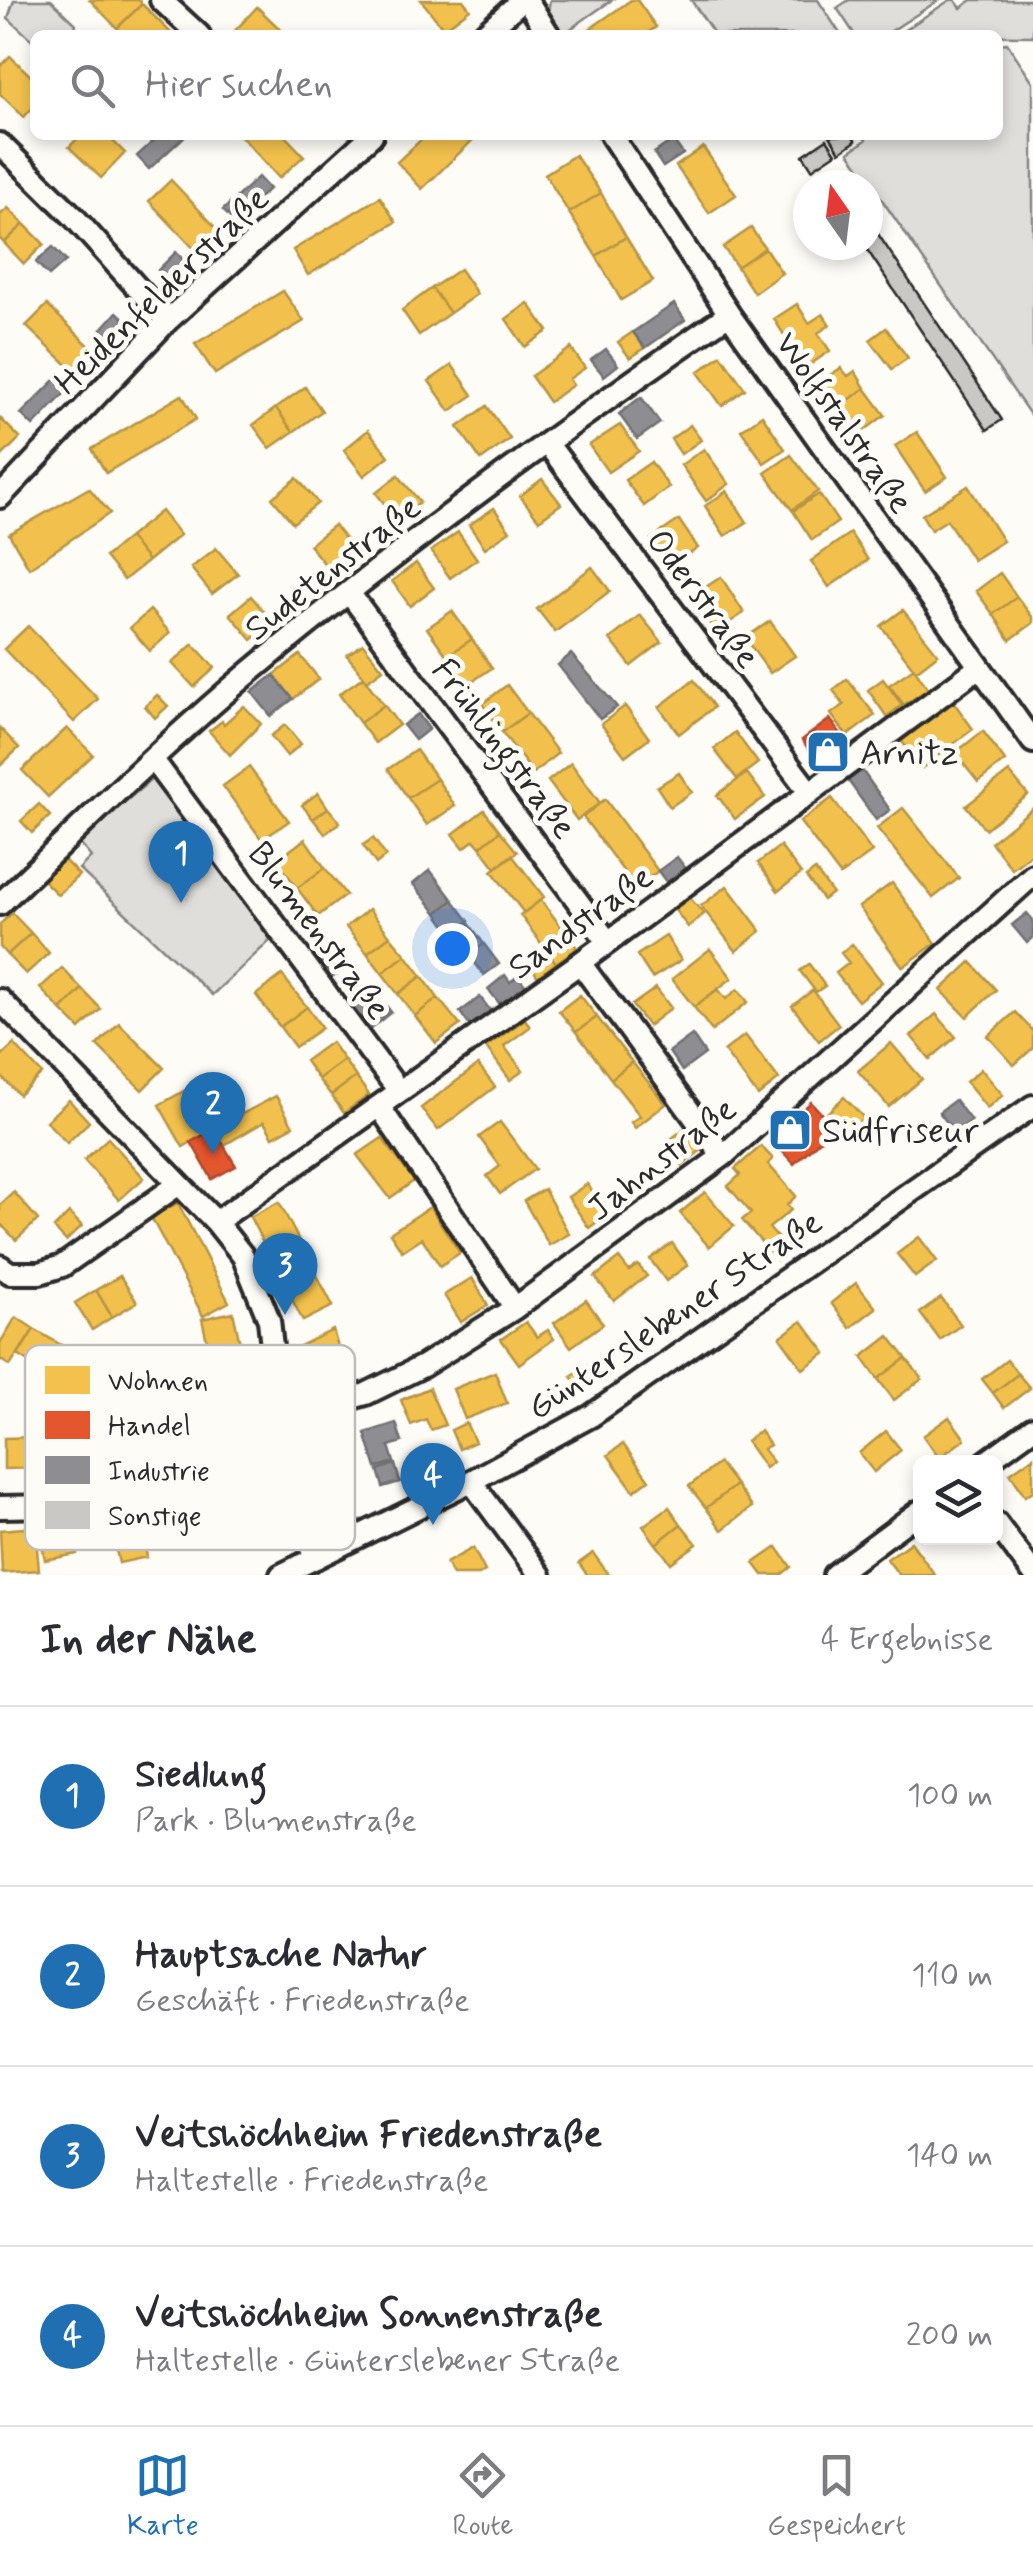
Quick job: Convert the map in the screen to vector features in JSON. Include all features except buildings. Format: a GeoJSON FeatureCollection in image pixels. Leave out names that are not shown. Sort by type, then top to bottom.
{"type":"FeatureCollection","features":[{"type":"Feature","properties":{"kind":"street"},"geometry":{"type":"LineString","coordinates":[[161,0],[194,30]]}},
{"type":"Feature","properties":{"kind":"street"},"geometry":{"type":"LineString","coordinates":[[489,30],[524,0],[545,30]]}},
{"type":"Feature","properties":{"kind":"street","name":"Heidenfelderstraße"},"geometry":{"type":"LineString","coordinates":[[0,497],[167,322],[367,140]]}},
{"type":"Feature","properties":{"kind":"street","name":"Wolfstalstraße"},"geometry":{"type":"LineString","coordinates":[[615,140],[730,314],[1033,742]]}},
{"type":"Feature","properties":{"kind":"street"},"geometry":{"type":"LineString","coordinates":[[0,144],[73,216],[167,322]]}},
{"type":"Feature","properties":{"kind":"street","name":"Sudetenstraße"},"geometry":{"type":"LineString","coordinates":[[0,904],[250,673],[548,442],[730,314]]}},
{"type":"Feature","properties":{"kind":"street","name":"Oderstraße"},"geometry":{"type":"LineString","coordinates":[[548,442],[810,793]]}},
{"type":"Feature","properties":{"kind":"street","name":"Frühlingstraße"},"geometry":{"type":"LineString","coordinates":[[350,594],[608,942]]}},
{"type":"Feature","properties":{"kind":"street","name":"Sandstraße"},"geometry":{"type":"LineString","coordinates":[[216,1222],[580,963],[978,668]]}},
{"type":"Feature","properties":{"kind":"street","name":"Blumenstraße"},"geometry":{"type":"LineString","coordinates":[[153,760],[399,1091]]}},
{"type":"Feature","properties":{"kind":"street","name":"Jahnstraße"},"geometry":{"type":"LineString","coordinates":[[355,1397],[423,1366],[516,1308],[724,1156],[1033,875]]}},
{"type":"Feature","properties":{"kind":"street"},"geometry":{"type":"LineString","coordinates":[[580,963],[724,1156]]}},
{"type":"Feature","properties":{"kind":"street"},"geometry":{"type":"LineString","coordinates":[[0,1000],[216,1222],[243,1256],[269,1320],[272,1345]]}},
{"type":"Feature","properties":{"kind":"street"},"geometry":{"type":"LineString","coordinates":[[379,1106],[516,1308]]}},
{"type":"Feature","properties":{"kind":"street","name":"Günterslebener Straße"},"geometry":{"type":"LineString","coordinates":[[355,1538],[591,1416],[1033,1106]]}},
{"type":"Feature","properties":{"kind":"street"},"geometry":{"type":"LineString","coordinates":[[0,1266],[10,1273],[40,1274],[62,1266],[178,1184]]}},
{"type":"Feature","properties":{"kind":"street"},"geometry":{"type":"LineString","coordinates":[[996,1455],[1033,1428]]}},
{"type":"Feature","properties":{"kind":"street"},"geometry":{"type":"LineString","coordinates":[[471,1480],[540,1575]]}},
{"type":"Feature","properties":{"kind":"street"},"geometry":{"type":"LineString","coordinates":[[0,1507],[25,1507]]}},
{"type":"Feature","properties":{"kind":"street"},"geometry":{"type":"LineString","coordinates":[[834,1575],[913,1516]]}},
{"type":"Feature","properties":{"kind":"street"},"geometry":{"type":"LineString","coordinates":[[1003,1532],[1033,1573]]}},
{"type":"Feature","properties":{"kind":"street"},"geometry":{"type":"LineString","coordinates":[[312,1550],[316,1558]]}},
{"type":"Feature","properties":{"kind":"street","name":"Günterslebener Straße"},"geometry":{"type":"LineString","coordinates":[[280,1575],[332,1550]]}},
{"type":"Feature","properties":{"kind":"shaded area"},"geometry":{"type":"Polygon","coordinates":[[[14,0],[51,0],[76,24],[75,30],[30,30],[30,38],[8,18],[14,0]]]}},
{"type":"Feature","properties":{"kind":"shaded area"},"geometry":{"type":"Polygon","coordinates":[[[550,0],[612,0],[569,30],[560,30],[548,11],[550,0]]]}},
{"type":"Feature","properties":{"kind":"shaded area"},"geometry":{"type":"Polygon","coordinates":[[[691,0],[818,0],[838,30],[712,30],[691,0]]]}},
{"type":"Feature","properties":{"kind":"shaded area"},"geometry":{"type":"Polygon","coordinates":[[[849,0],[939,0],[893,30],[852,30],[837,8],[849,0]]]}},
{"type":"Feature","properties":{"kind":"shaded area"},"geometry":{"type":"Polygon","coordinates":[[[950,0],[961,8],[972,0],[1033,0],[1033,36],[1003,36],[1003,30],[905,30],[950,0]]]}},
{"type":"Feature","properties":{"kind":"shaded area"},"geometry":{"type":"Polygon","coordinates":[[[1003,43],[1007,43],[1033,82],[1033,419],[883,201],[883,170],[861,170],[849,152],[866,140],[1003,140],[1003,43]]]}},
{"type":"Feature","properties":{"kind":"shaded area"},"geometry":{"type":"Polygon","coordinates":[[[152,779],[273,938],[212,995],[79,869],[91,857],[78,842],[152,779]]]}},
{"type":"Feature","properties":{"kind":"place","name":"Arnitz"},"geometry":{"type":"Point","coordinates":[828,752]}},
{"type":"Feature","properties":{"kind":"place","name":"Siedlung"},"geometry":{"type":"Point","coordinates":[181,903]}},
{"type":"Feature","properties":{"kind":"place","name":"Südfriseur"},"geometry":{"type":"Point","coordinates":[790,1130]}},
{"type":"Feature","properties":{"kind":"place","name":"Hauptsache Natur"},"geometry":{"type":"Point","coordinates":[213,1154]}},
{"type":"Feature","properties":{"kind":"place","name":"Veitshöchheim Friedenstraße"},"geometry":{"type":"Point","coordinates":[285,1315]}},
{"type":"Feature","properties":{"kind":"place","name":"Veitshöchheim Sonnenstraße"},"geometry":{"type":"Point","coordinates":[433,1525]}}]}
